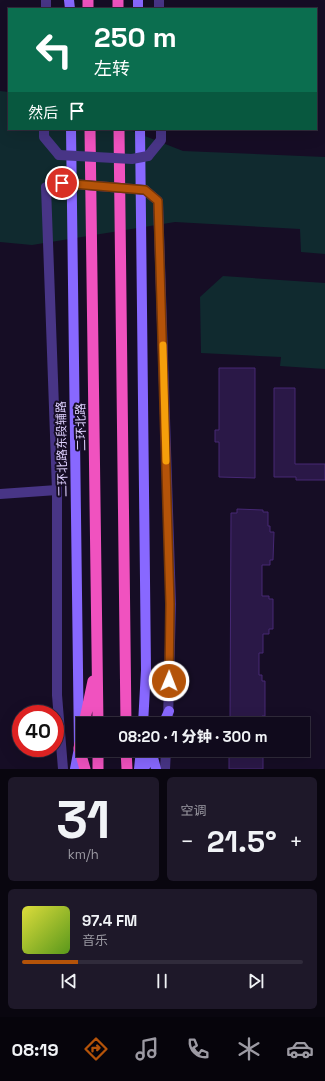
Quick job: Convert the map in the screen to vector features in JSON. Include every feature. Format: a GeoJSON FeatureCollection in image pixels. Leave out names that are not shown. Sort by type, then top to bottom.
{"type":"FeatureCollection","features":[{"type":"Feature","properties":{"kind":"highway","name":"二环北路"},"geometry":{"type":"LineString","coordinates":[[90,130],[98,717]]}},
{"type":"Feature","properties":{"kind":"highway"},"geometry":{"type":"LineString","coordinates":[[119,130],[126,717]]}},
{"type":"Feature","properties":{"kind":"highway"},"geometry":{"type":"LineString","coordinates":[[85,717],[97,661]]}},
{"type":"Feature","properties":{"kind":"highway"},"geometry":{"type":"LineString","coordinates":[[82,757],[85,769]]}},
{"type":"Feature","properties":{"kind":"highway"},"geometry":{"type":"LineString","coordinates":[[98,757],[98,769]]}},
{"type":"Feature","properties":{"kind":"highway"},"geometry":{"type":"LineString","coordinates":[[126,757],[127,769]]}},
{"type":"Feature","properties":{"kind":"main road","name":"二环北路东段辅路"},"geometry":{"type":"LineString","coordinates":[[71,130],[79,717]]}},
{"type":"Feature","properties":{"kind":"main road"},"geometry":{"type":"LineString","coordinates":[[140,130],[146,670],[143,717]]}},
{"type":"Feature","properties":{"kind":"main road"},"geometry":{"type":"LineString","coordinates":[[166,717],[169,711]]}},
{"type":"Feature","properties":{"kind":"main road","name":"二环北路东段辅路"},"geometry":{"type":"LineString","coordinates":[[75,769],[77,757]]}},
{"type":"Feature","properties":{"kind":"main road"},"geometry":{"type":"LineString","coordinates":[[139,769],[140,757]]}},
{"type":"Feature","properties":{"kind":"main road"},"geometry":{"type":"LineString","coordinates":[[144,769],[149,757]]}},
{"type":"Feature","properties":{"kind":"main road"},"geometry":{"type":"LineString","coordinates":[[153,757],[156,769]]}},
{"type":"Feature","properties":{"kind":"street"},"geometry":{"type":"LineString","coordinates":[[44,130],[44,137],[59,155],[132,160],[148,156],[161,140],[161,130]]}},
{"type":"Feature","properties":{"kind":"street"},"geometry":{"type":"LineString","coordinates":[[63,769],[57,695],[57,490],[46,187],[62,183],[145,190],[158,201],[170,604],[169,717]]}},
{"type":"Feature","properties":{"kind":"street"},"geometry":{"type":"LineString","coordinates":[[0,494],[57,490]]}},
{"type":"Feature","properties":{"kind":"street"},"geometry":{"type":"LineString","coordinates":[[165,769],[166,757]]}},
{"type":"Feature","properties":{"kind":"green space"},"geometry":{"type":"Polygon","coordinates":[[[0,91],[8,92],[8,130],[130,130],[183,151],[325,157],[325,254],[301,252],[300,229],[175,222],[32,245],[0,242],[0,91]]]}},
{"type":"Feature","properties":{"kind":"green space"},"geometry":{"type":"Polygon","coordinates":[[[223,276],[325,283],[325,369],[280,366],[281,357],[201,353],[200,297],[223,276]]]}},
{"type":"Feature","properties":{"kind":"building"},"geometry":{"type":"Polygon","coordinates":[[[219,368],[255,368],[255,478],[219,477],[219,442],[215,442],[215,430],[219,430],[219,368]]]}},
{"type":"Feature","properties":{"kind":"building"},"geometry":{"type":"Polygon","coordinates":[[[274,388],[295,388],[295,464],[325,464],[325,480],[296,480],[296,477],[274,477],[274,388]]]}},
{"type":"Feature","properties":{"kind":"building"},"geometry":{"type":"Polygon","coordinates":[[[237,509],[263,510],[263,512],[268,512],[268,526],[270,526],[270,532],[274,532],[273,560],[270,560],[270,565],[262,565],[262,596],[269,596],[269,599],[273,599],[273,629],[269,629],[269,634],[263,634],[263,653],[259,653],[259,675],[262,675],[262,681],[265,681],[265,716],[262,717],[230,717],[231,513],[237,513],[237,509]]]}},
{"type":"Feature","properties":{"kind":"building"},"geometry":{"type":"Polygon","coordinates":[[[229,757],[263,757],[263,769],[229,769],[229,757]]]}},
{"type":"Feature","properties":{"kind":"slow traffic"},"geometry":{"type":"LineString","coordinates":[[163,345],[166,461]]}},
{"type":"Feature","properties":{"kind":"route"},"geometry":{"type":"LineString","coordinates":[[62,183],[145,190],[158,201],[170,604],[169,681]]}}]}
